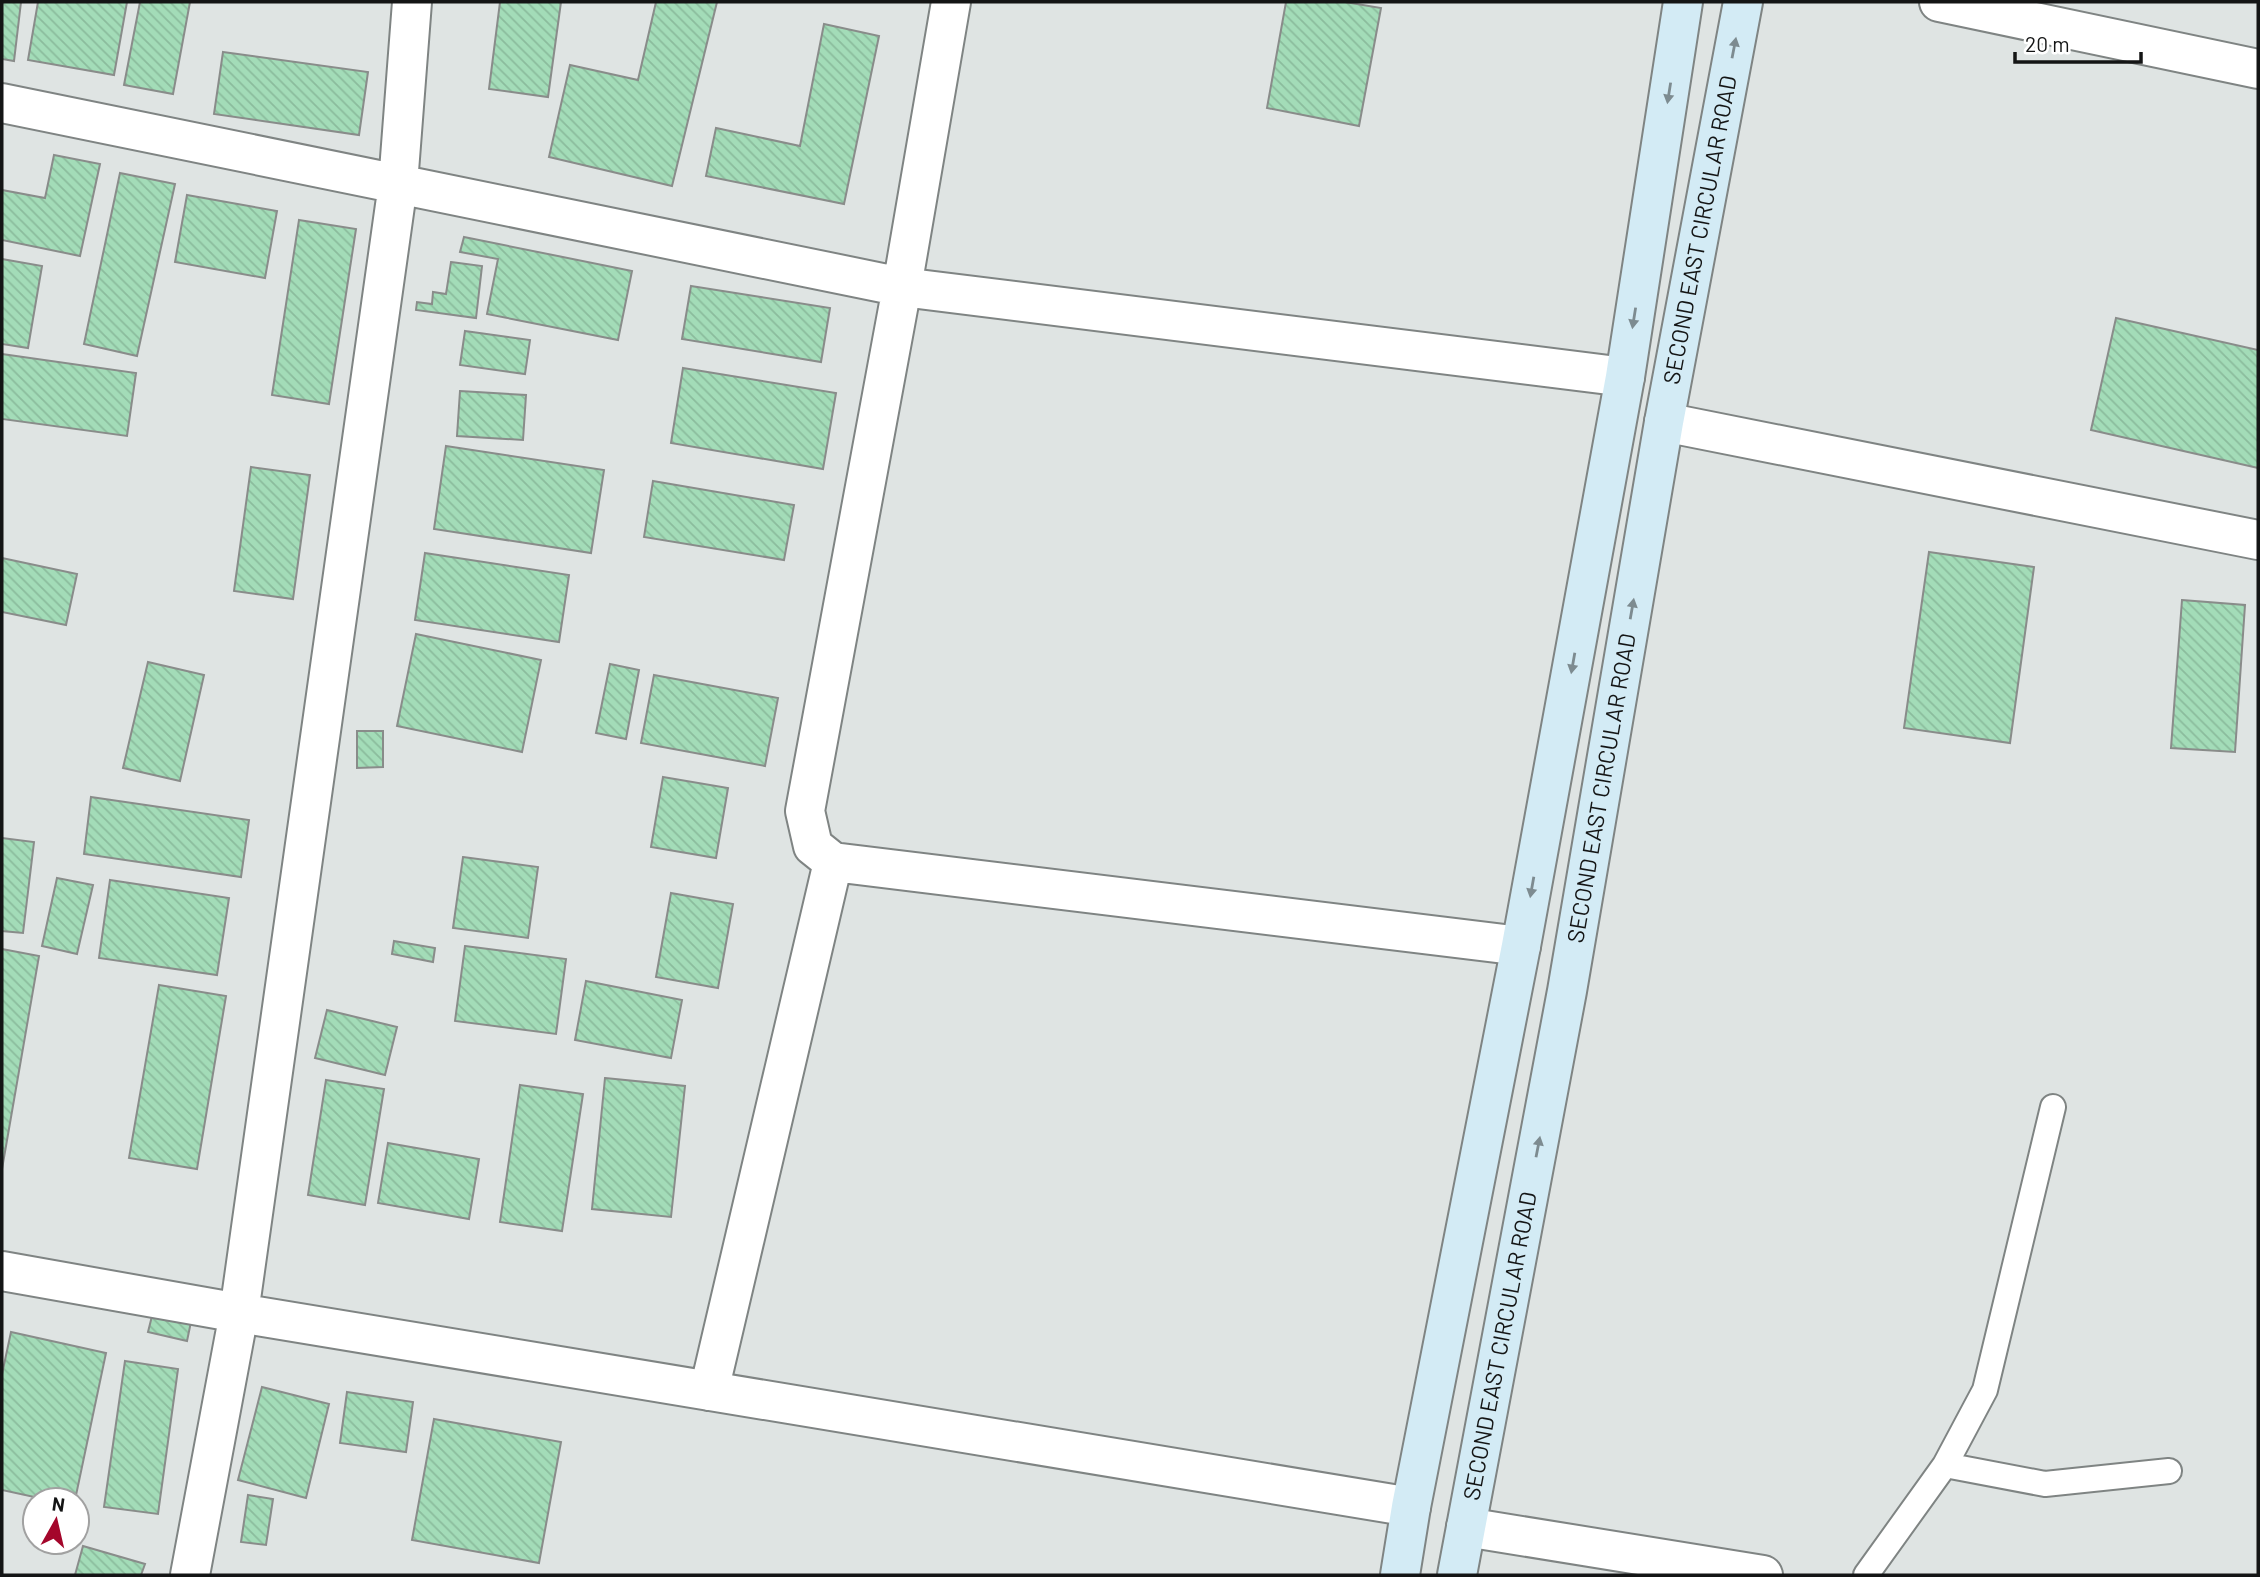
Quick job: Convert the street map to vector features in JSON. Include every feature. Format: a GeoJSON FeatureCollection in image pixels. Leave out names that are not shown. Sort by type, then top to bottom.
{"type":"FeatureCollection","features":[{"type":"Feature","properties":{"kind":"main road","name":"SECOND EAST CIRCULAR ROAD"},"geometry":{"type":"LineString","coordinates":[[1400,1575],[1521,946],[1625,377],[1683,2]]}},
{"type":"Feature","properties":{"kind":"main road","name":"SECOND EAST CIRCULAR ROAD"},"geometry":{"type":"LineString","coordinates":[[1457,1575],[1567,991],[1664,422],[1743,2]]}},
{"type":"Feature","properties":{"kind":"street"},"geometry":{"type":"LineString","coordinates":[[190,1575],[239,1313],[398,184],[412,2]]}},
{"type":"Feature","properties":{"kind":"street"},"geometry":{"type":"LineString","coordinates":[[951,2],[902,287],[805,811],[813,846],[833,862],[1521,946]]}},
{"type":"Feature","properties":{"kind":"street"},"geometry":{"type":"LineString","coordinates":[[1939,2],[2258,69]]}},
{"type":"Feature","properties":{"kind":"street"},"geometry":{"type":"LineString","coordinates":[[2,103],[902,287],[1625,377]]}},
{"type":"Feature","properties":{"kind":"street"},"geometry":{"type":"LineString","coordinates":[[1664,422],[2258,540]]}},
{"type":"Feature","properties":{"kind":"street"},"geometry":{"type":"LineString","coordinates":[[709,1391],[833,862]]}},
{"type":"Feature","properties":{"kind":"street"},"geometry":{"type":"LineString","coordinates":[[2,1271],[239,1313],[1411,1507]]}},
{"type":"Feature","properties":{"kind":"street"},"geometry":{"type":"LineString","coordinates":[[1466,1527],[1763,1575]]}},
{"type":"Feature","properties":{"kind":"lane"},"geometry":{"type":"LineString","coordinates":[[1866,1575],[1945,1465],[1984,1390],[2053,1107]]}},
{"type":"Feature","properties":{"kind":"lane"},"geometry":{"type":"LineString","coordinates":[[1945,1465],[2045,1484],[2169,1471]]}},
{"type":"Feature","properties":{"kind":"building"},"geometry":{"type":"Polygon","coordinates":[[[2,2],[21,2],[14,61],[2,59],[2,2]]]}},
{"type":"Feature","properties":{"kind":"building"},"geometry":{"type":"Polygon","coordinates":[[[38,2],[127,2],[114,75],[28,60],[38,2]]]}},
{"type":"Feature","properties":{"kind":"building"},"geometry":{"type":"Polygon","coordinates":[[[140,2],[190,2],[173,94],[124,85],[140,2]]]}},
{"type":"Feature","properties":{"kind":"building"},"geometry":{"type":"Polygon","coordinates":[[[500,2],[561,2],[548,97],[489,89],[500,2]]]}},
{"type":"Feature","properties":{"kind":"building"},"geometry":{"type":"Polygon","coordinates":[[[656,2],[717,2],[672,186],[549,157],[570,65],[638,80],[656,2]]]}},
{"type":"Feature","properties":{"kind":"building"},"geometry":{"type":"Polygon","coordinates":[[[1286,2],[1345,2],[1381,8],[1359,126],[1267,108],[1286,2]]]}},
{"type":"Feature","properties":{"kind":"building"},"geometry":{"type":"Polygon","coordinates":[[[824,24],[879,36],[844,204],[706,176],[716,128],[800,146],[824,24]]]}},
{"type":"Feature","properties":{"kind":"building"},"geometry":{"type":"Polygon","coordinates":[[[223,52],[368,72],[359,135],[214,114],[223,52]]]}},
{"type":"Feature","properties":{"kind":"building"},"geometry":{"type":"Polygon","coordinates":[[[54,155],[100,164],[80,256],[2,240],[2,190],[45,198],[54,155]]]}},
{"type":"Feature","properties":{"kind":"building"},"geometry":{"type":"Polygon","coordinates":[[[120,173],[175,184],[137,356],[84,344],[120,173]]]}},
{"type":"Feature","properties":{"kind":"building"},"geometry":{"type":"Polygon","coordinates":[[[187,195],[277,211],[265,278],[175,262],[187,195]]]}},
{"type":"Feature","properties":{"kind":"building"},"geometry":{"type":"Polygon","coordinates":[[[299,220],[356,229],[329,404],[272,395],[299,220]]]}},
{"type":"Feature","properties":{"kind":"building"},"geometry":{"type":"Polygon","coordinates":[[[464,237],[632,271],[618,340],[487,314],[498,259],[460,252],[464,237]]]}},
{"type":"Feature","properties":{"kind":"building"},"geometry":{"type":"Polygon","coordinates":[[[2,259],[42,266],[28,348],[2,344],[2,259]]]}},
{"type":"Feature","properties":{"kind":"building"},"geometry":{"type":"Polygon","coordinates":[[[451,262],[482,266],[476,318],[416,310],[417,302],[432,304],[433,292],[446,294],[451,262]]]}},
{"type":"Feature","properties":{"kind":"building"},"geometry":{"type":"Polygon","coordinates":[[[691,286],[830,308],[821,362],[682,339],[691,286]]]}},
{"type":"Feature","properties":{"kind":"building"},"geometry":{"type":"Polygon","coordinates":[[[2116,318],[2258,350],[2258,468],[2091,430],[2116,318]]]}},
{"type":"Feature","properties":{"kind":"building"},"geometry":{"type":"Polygon","coordinates":[[[465,331],[530,340],[525,374],[460,365],[465,331]]]}},
{"type":"Feature","properties":{"kind":"building"},"geometry":{"type":"Polygon","coordinates":[[[2,354],[136,373],[127,436],[2,419],[2,354]]]}},
{"type":"Feature","properties":{"kind":"building"},"geometry":{"type":"Polygon","coordinates":[[[683,368],[836,393],[823,469],[671,443],[683,368]]]}},
{"type":"Feature","properties":{"kind":"building"},"geometry":{"type":"Polygon","coordinates":[[[460,391],[526,395],[523,440],[457,436],[460,391]]]}},
{"type":"Feature","properties":{"kind":"building"},"geometry":{"type":"Polygon","coordinates":[[[446,446],[604,470],[591,553],[434,529],[446,446]]]}},
{"type":"Feature","properties":{"kind":"building"},"geometry":{"type":"Polygon","coordinates":[[[251,467],[310,475],[293,599],[234,591],[251,467]]]}},
{"type":"Feature","properties":{"kind":"building"},"geometry":{"type":"Polygon","coordinates":[[[653,481],[794,505],[784,560],[644,537],[653,481]]]}},
{"type":"Feature","properties":{"kind":"building"},"geometry":{"type":"Polygon","coordinates":[[[1929,552],[2034,567],[2010,743],[1904,728],[1929,552]]]}},
{"type":"Feature","properties":{"kind":"building"},"geometry":{"type":"Polygon","coordinates":[[[425,553],[569,575],[559,642],[415,620],[425,553]]]}},
{"type":"Feature","properties":{"kind":"building"},"geometry":{"type":"Polygon","coordinates":[[[2,558],[77,574],[66,625],[2,612],[2,558]]]}},
{"type":"Feature","properties":{"kind":"building"},"geometry":{"type":"Polygon","coordinates":[[[2182,600],[2245,605],[2235,752],[2171,748],[2182,600]]]}},
{"type":"Feature","properties":{"kind":"building"},"geometry":{"type":"Polygon","coordinates":[[[416,634],[541,660],[522,752],[397,726],[416,634]]]}},
{"type":"Feature","properties":{"kind":"building"},"geometry":{"type":"Polygon","coordinates":[[[148,662],[204,675],[180,781],[123,768],[148,662]]]}},
{"type":"Feature","properties":{"kind":"building"},"geometry":{"type":"Polygon","coordinates":[[[610,664],[639,670],[626,739],[596,733],[610,664]]]}},
{"type":"Feature","properties":{"kind":"building"},"geometry":{"type":"Polygon","coordinates":[[[654,675],[778,698],[765,766],[641,743],[654,675]]]}},
{"type":"Feature","properties":{"kind":"building"},"geometry":{"type":"Polygon","coordinates":[[[357,731],[383,731],[383,767],[357,768],[357,731]]]}},
{"type":"Feature","properties":{"kind":"building"},"geometry":{"type":"Polygon","coordinates":[[[663,777],[728,788],[716,858],[651,847],[663,777]]]}},
{"type":"Feature","properties":{"kind":"building"},"geometry":{"type":"Polygon","coordinates":[[[91,797],[249,820],[241,877],[84,854],[91,797]]]}},
{"type":"Feature","properties":{"kind":"building"},"geometry":{"type":"Polygon","coordinates":[[[2,838],[34,842],[23,933],[2,931],[2,838]]]}},
{"type":"Feature","properties":{"kind":"building"},"geometry":{"type":"Polygon","coordinates":[[[463,857],[538,867],[528,938],[453,928],[463,857]]]}},
{"type":"Feature","properties":{"kind":"building"},"geometry":{"type":"Polygon","coordinates":[[[57,878],[93,885],[77,954],[42,946],[57,878]]]}},
{"type":"Feature","properties":{"kind":"building"},"geometry":{"type":"Polygon","coordinates":[[[110,880],[229,898],[217,975],[99,958],[110,880]]]}},
{"type":"Feature","properties":{"kind":"building"},"geometry":{"type":"Polygon","coordinates":[[[671,893],[733,904],[718,988],[656,977],[671,893]]]}},
{"type":"Feature","properties":{"kind":"building"},"geometry":{"type":"Polygon","coordinates":[[[394,941],[435,948],[433,962],[392,954],[394,941]]]}},
{"type":"Feature","properties":{"kind":"building"},"geometry":{"type":"Polygon","coordinates":[[[465,946],[566,959],[556,1034],[455,1021],[465,946]]]}},
{"type":"Feature","properties":{"kind":"building"},"geometry":{"type":"Polygon","coordinates":[[[2,949],[39,956],[2,1169],[2,949]]]}},
{"type":"Feature","properties":{"kind":"building"},"geometry":{"type":"Polygon","coordinates":[[[586,981],[682,1000],[671,1058],[575,1040],[586,981]]]}},
{"type":"Feature","properties":{"kind":"building"},"geometry":{"type":"Polygon","coordinates":[[[159,985],[226,996],[197,1169],[129,1158],[159,985]]]}},
{"type":"Feature","properties":{"kind":"building"},"geometry":{"type":"Polygon","coordinates":[[[327,1010],[397,1027],[385,1075],[315,1058],[327,1010]]]}},
{"type":"Feature","properties":{"kind":"building"},"geometry":{"type":"Polygon","coordinates":[[[605,1078],[685,1086],[671,1217],[592,1209],[605,1078]]]}},
{"type":"Feature","properties":{"kind":"building"},"geometry":{"type":"Polygon","coordinates":[[[326,1080],[384,1089],[365,1205],[308,1195],[326,1080]]]}},
{"type":"Feature","properties":{"kind":"building"},"geometry":{"type":"Polygon","coordinates":[[[520,1085],[583,1094],[562,1231],[500,1222],[520,1085]]]}},
{"type":"Feature","properties":{"kind":"building"},"geometry":{"type":"Polygon","coordinates":[[[388,1143],[479,1159],[469,1219],[378,1203],[388,1143]]]}},
{"type":"Feature","properties":{"kind":"building"},"geometry":{"type":"Polygon","coordinates":[[[154,1308],[192,1317],[187,1341],[148,1332],[154,1308]]]}},
{"type":"Feature","properties":{"kind":"building"},"geometry":{"type":"Polygon","coordinates":[[[11,1332],[106,1353],[78,1486],[21,1486],[21,1494],[2,1490],[2,1374],[11,1332]]]}},
{"type":"Feature","properties":{"kind":"building"},"geometry":{"type":"Polygon","coordinates":[[[125,1361],[178,1369],[158,1514],[104,1507],[125,1361]]]}},
{"type":"Feature","properties":{"kind":"building"},"geometry":{"type":"Polygon","coordinates":[[[262,1387],[329,1404],[306,1498],[238,1480],[262,1387]]]}},
{"type":"Feature","properties":{"kind":"building"},"geometry":{"type":"Polygon","coordinates":[[[347,1392],[413,1402],[406,1452],[340,1443],[347,1392]]]}},
{"type":"Feature","properties":{"kind":"building"},"geometry":{"type":"Polygon","coordinates":[[[434,1419],[561,1442],[539,1563],[412,1540],[434,1419]]]}},
{"type":"Feature","properties":{"kind":"building"},"geometry":{"type":"Polygon","coordinates":[[[248,1495],[273,1499],[266,1545],[241,1542],[248,1495]]]}},
{"type":"Feature","properties":{"kind":"building"},"geometry":{"type":"Polygon","coordinates":[[[91,1548],[145,1564],[141,1575],[75,1575],[80,1556],[91,1556],[91,1548]]]}}]}
